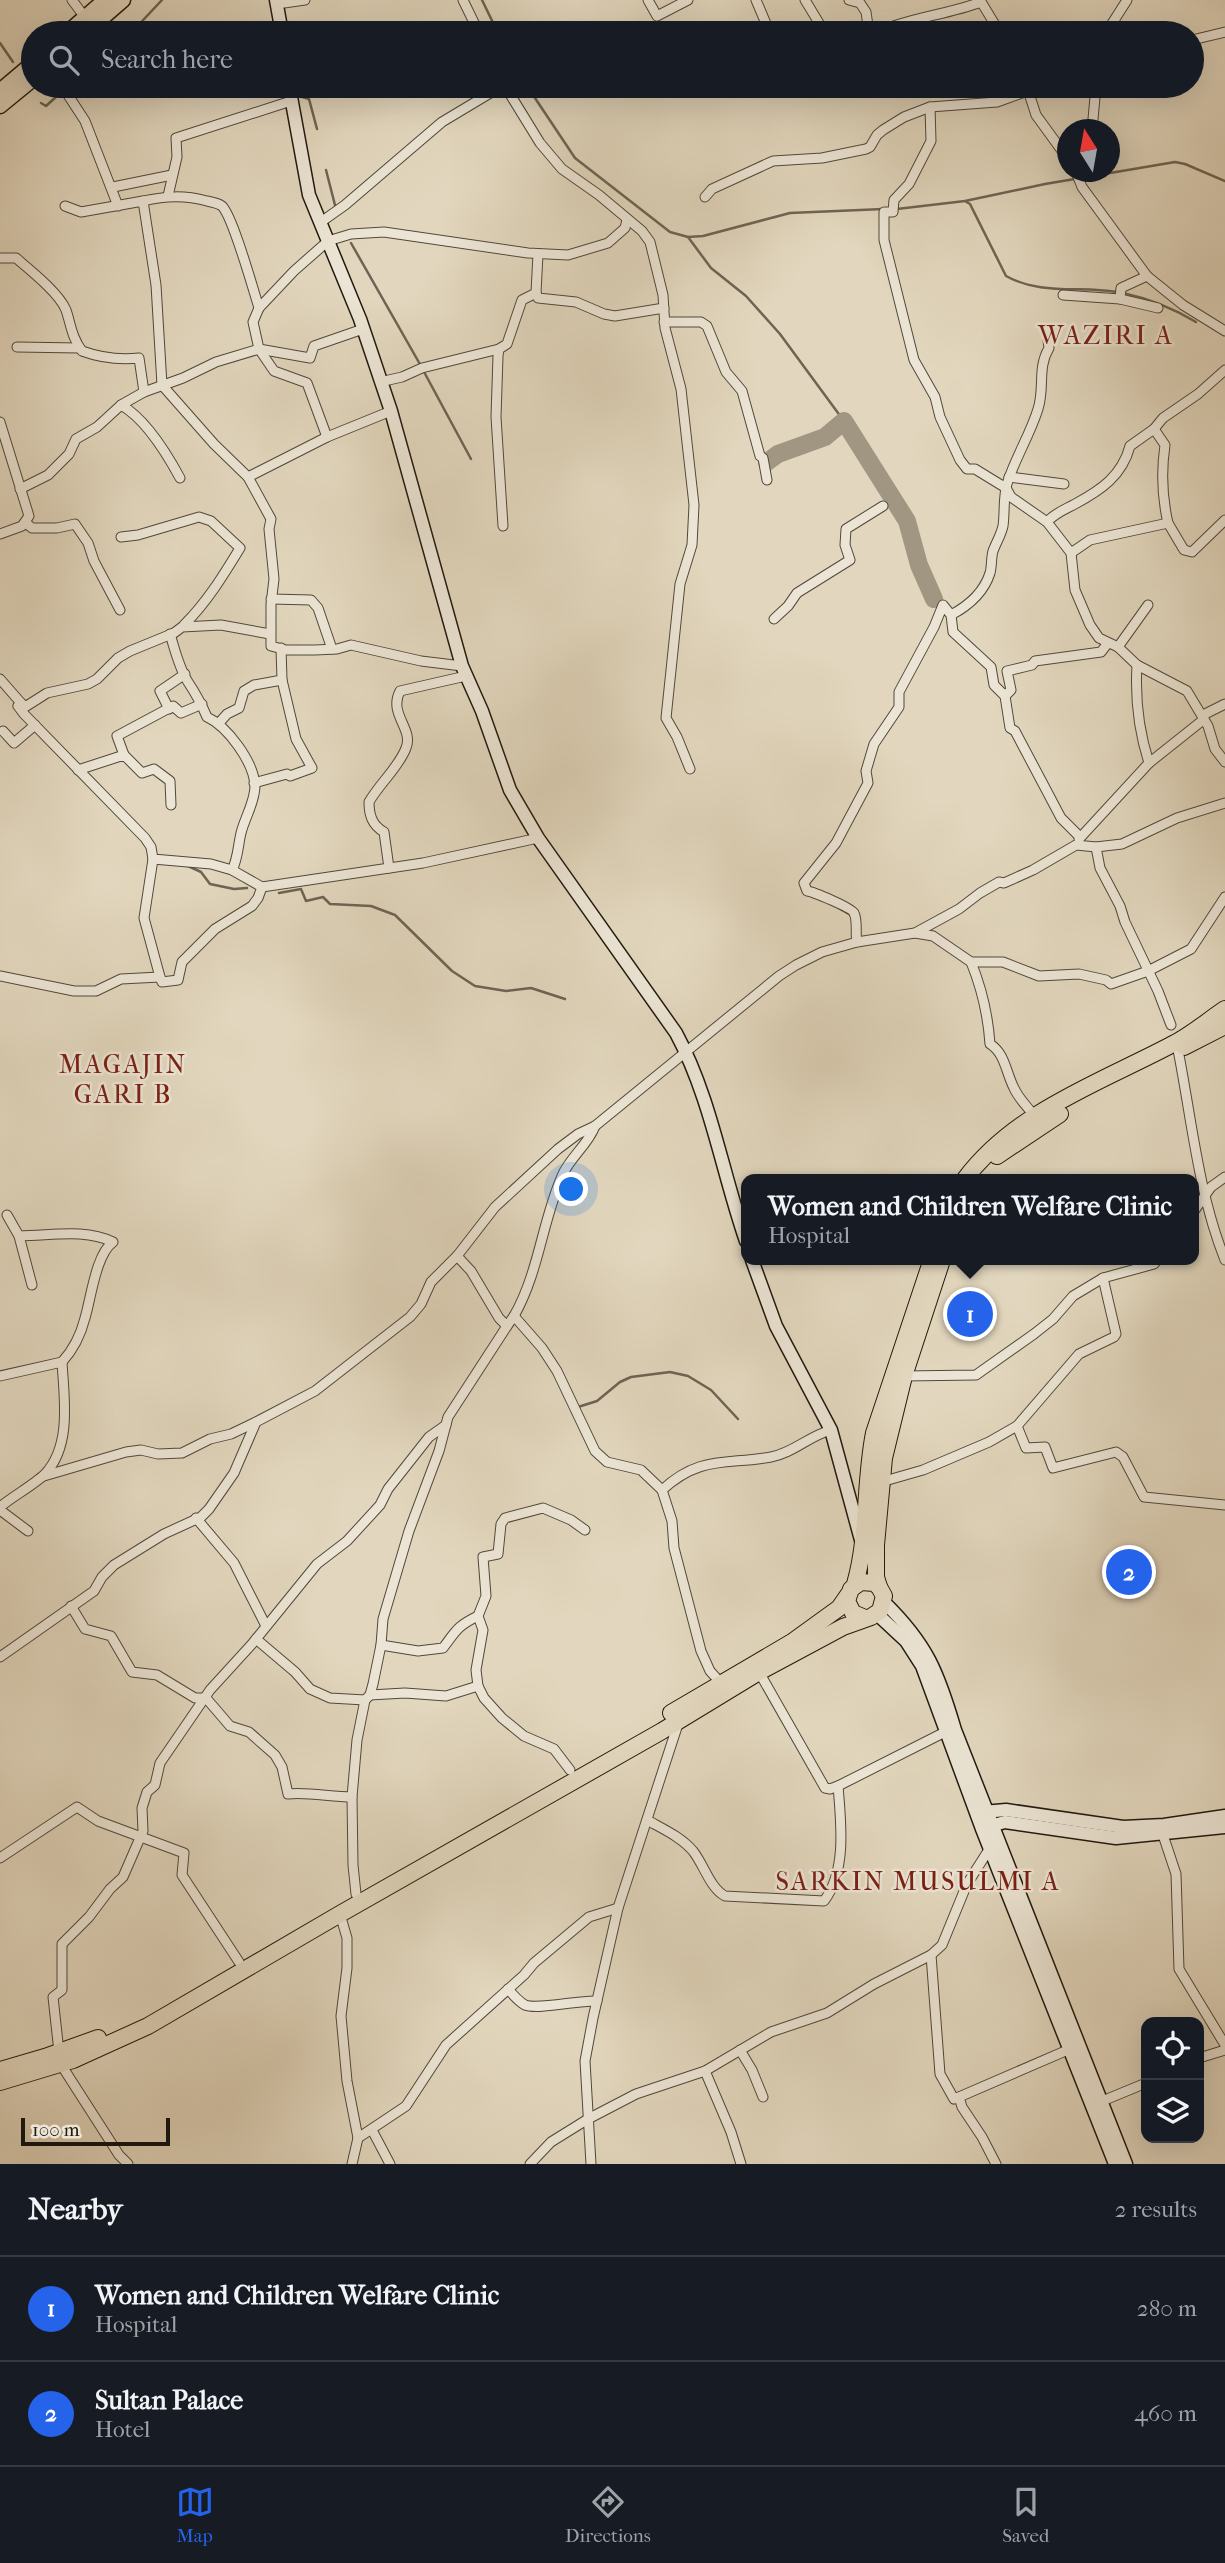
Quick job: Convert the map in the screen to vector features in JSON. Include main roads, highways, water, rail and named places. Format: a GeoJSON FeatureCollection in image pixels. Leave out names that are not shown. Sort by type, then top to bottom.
{"type":"FeatureCollection","features":[{"type":"Feature","properties":{"kind":"highway"},"geometry":{"type":"LineString","coordinates":[[969,1174],[996,1143],[1034,1116],[1175,1044],[1225,1009]]}},
{"type":"Feature","properties":{"kind":"highway"},"geometry":{"type":"LineString","coordinates":[[982,1174],[1003,1151],[1034,1129],[1225,1026]]}},
{"type":"Feature","properties":{"kind":"highway"},"geometry":{"type":"LineString","coordinates":[[876,1605],[853,1613],[847,1601],[862,1544],[869,1459],[874,1433],[930,1265]]}},
{"type":"Feature","properties":{"kind":"highway"},"geometry":{"type":"LineString","coordinates":[[876,1605],[876,1555],[886,1447],[904,1376],[940,1265]]}},
{"type":"Feature","properties":{"kind":"highway"},"geometry":{"type":"LineString","coordinates":[[0,2082],[60,2058],[130,2025],[239,1962],[801,1636],[839,1608],[852,1589],[868,1581],[876,1605]]}},
{"type":"Feature","properties":{"kind":"highway"},"geometry":{"type":"LineString","coordinates":[[0,2070],[111,2045],[148,2026],[876,1605]]}},
{"type":"Feature","properties":{"kind":"main road"},"geometry":{"type":"LineString","coordinates":[[91,21],[105,0]]}},
{"type":"Feature","properties":{"kind":"main road"},"geometry":{"type":"LineString","coordinates":[[95,21],[123,0]]}},
{"type":"Feature","properties":{"kind":"main road"},"geometry":{"type":"LineString","coordinates":[[0,91],[21,73]]}},
{"type":"Feature","properties":{"kind":"main road"},"geometry":{"type":"LineString","coordinates":[[0,106],[21,89]]}},
{"type":"Feature","properties":{"kind":"waterway"},"geometry":{"type":"LineString","coordinates":[[142,21],[162,0]]}},
{"type":"Feature","properties":{"kind":"waterway"},"geometry":{"type":"LineString","coordinates":[[482,0],[492,21]]}},
{"type":"Feature","properties":{"kind":"waterway"},"geometry":{"type":"LineString","coordinates":[[0,43],[13,62]]}},
{"type":"Feature","properties":{"kind":"waterway"},"geometry":{"type":"LineString","coordinates":[[41,103],[46,106],[55,98]]}},
{"type":"Feature","properties":{"kind":"waterway"},"geometry":{"type":"LineString","coordinates":[[306,98],[309,99],[317,129]]}},
{"type":"Feature","properties":{"kind":"waterway"},"geometry":{"type":"LineString","coordinates":[[535,98],[575,158],[670,232],[688,237],[703,236],[790,213],[883,209]]}},
{"type":"Feature","properties":{"kind":"waterway"},"geometry":{"type":"LineString","coordinates":[[897,209],[965,201],[1045,184],[1175,162],[1225,181]]}},
{"type":"Feature","properties":{"kind":"waterway"},"geometry":{"type":"LineString","coordinates":[[326,170],[336,209]]}},
{"type":"Feature","properties":{"kind":"waterway"},"geometry":{"type":"LineString","coordinates":[[965,201],[970,204],[1006,276],[1032,286],[1117,292]]}},
{"type":"Feature","properties":{"kind":"waterway"},"geometry":{"type":"LineString","coordinates":[[688,237],[711,268],[746,296],[780,334],[852,432]]}},
{"type":"Feature","properties":{"kind":"waterway"},"geometry":{"type":"LineString","coordinates":[[351,243],[421,366]]}},
{"type":"Feature","properties":{"kind":"waterway"},"geometry":{"type":"LineString","coordinates":[[1123,293],[1161,304],[1196,322]]}},
{"type":"Feature","properties":{"kind":"waterway"},"geometry":{"type":"LineString","coordinates":[[423,370],[471,459]]}},
{"type":"Feature","properties":{"kind":"waterway"},"geometry":{"type":"LineString","coordinates":[[767,462],[778,454],[825,437],[844,421],[907,521],[919,565],[934,599]]}},
{"type":"Feature","properties":{"kind":"waterway"},"geometry":{"type":"LineString","coordinates":[[188,866],[201,872],[210,884],[234,889],[247,888]]}},
{"type":"Feature","properties":{"kind":"waterway"},"geometry":{"type":"LineString","coordinates":[[279,893],[301,889],[306,901],[323,897],[330,904],[371,906],[395,915],[452,971],[475,986],[506,991],[531,988],[565,999]]}},
{"type":"Feature","properties":{"kind":"waterway"},"geometry":{"type":"LineString","coordinates":[[578,1407],[597,1401],[620,1382],[631,1377],[670,1372],[688,1376],[711,1390],[738,1419]]}},
{"type":"Feature","properties":{"kind":"place","name":"Women and Children Welfare Clinic"},"geometry":{"type":"Point","coordinates":[970,1314]}},
{"type":"Feature","properties":{"kind":"place","name":"Sultan Palace"},"geometry":{"type":"Point","coordinates":[1129,1572]}},
{"type":"Feature","properties":{"kind":"district","name":"WAZIRI A"},"geometry":{"type":"Point","coordinates":[1106,335]}},
{"type":"Feature","properties":{"kind":"district","name":"MAGAJIN GARI B"},"geometry":{"type":"Point","coordinates":[123,1079]}},
{"type":"Feature","properties":{"kind":"district","name":"SARKIN MUSULMI A"},"geometry":{"type":"Point","coordinates":[918,1881]}}]}
